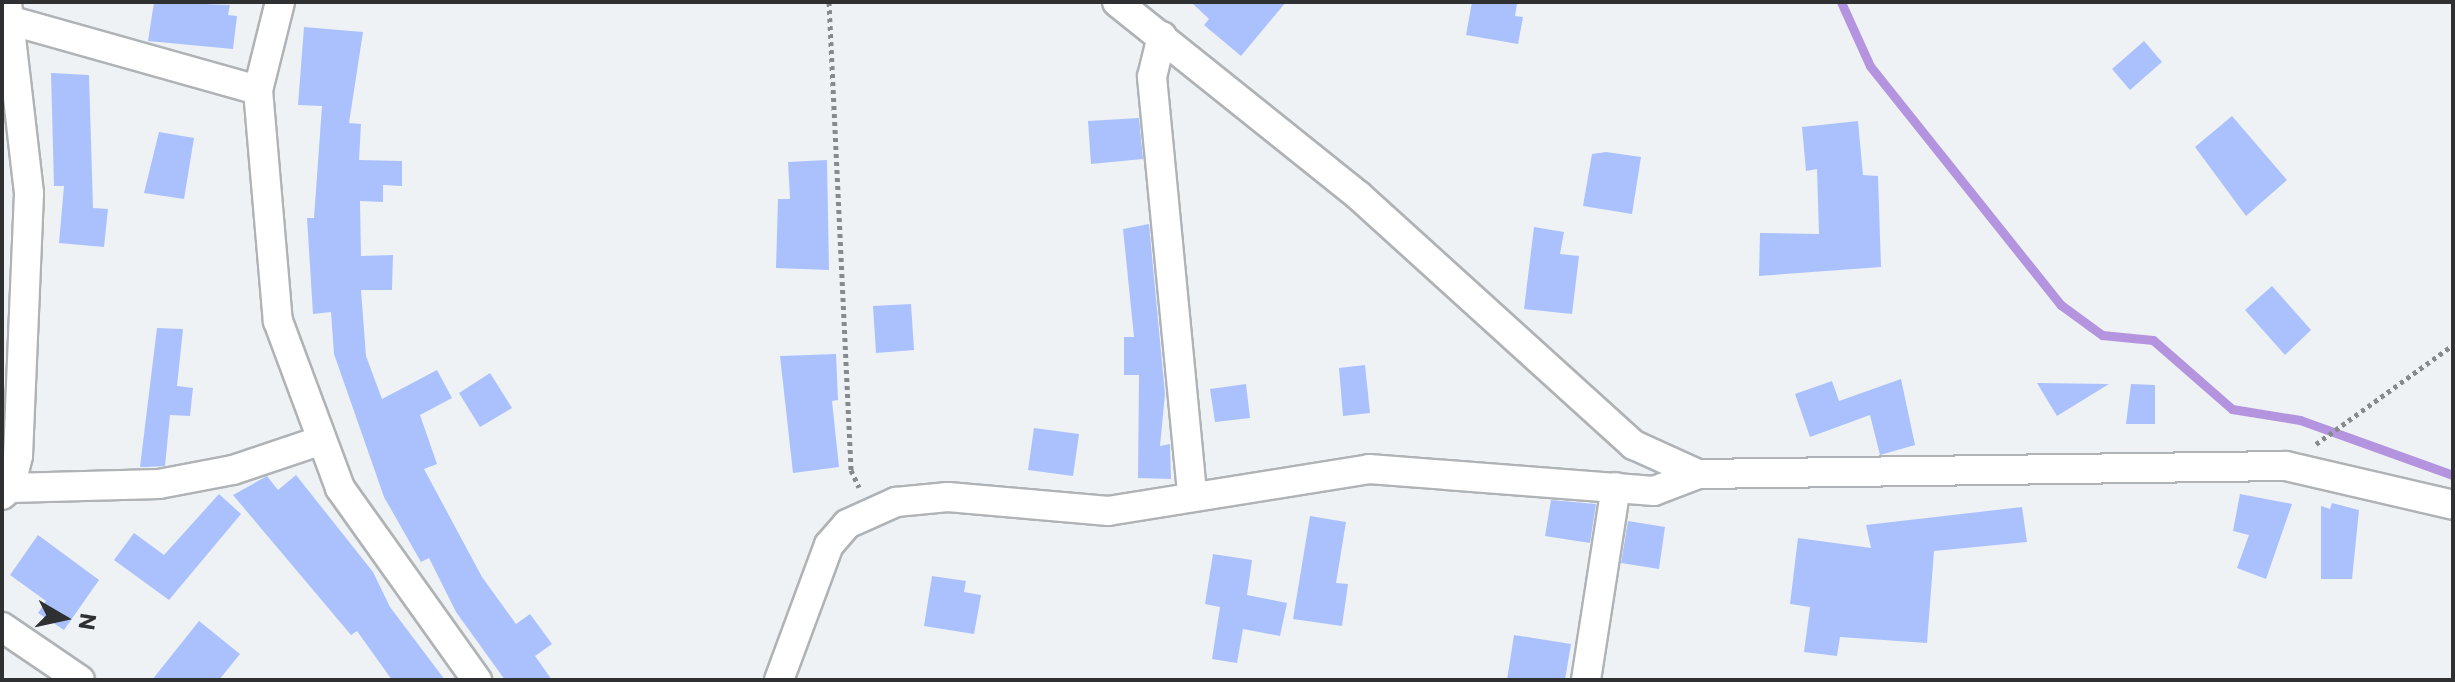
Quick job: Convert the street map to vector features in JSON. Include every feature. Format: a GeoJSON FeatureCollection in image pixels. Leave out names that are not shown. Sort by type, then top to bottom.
{"type":"FeatureCollection","features":[{"type":"Feature","properties":{"kind":"street"},"geometry":{"type":"LineString","coordinates":[[280,2],[258,90],[278,321],[319,441],[340,488],[477,680]]}},
{"type":"Feature","properties":{"kind":"street"},"geometry":{"type":"LineString","coordinates":[[1117,2],[1359,196],[1634,445],[1698,474]]}},
{"type":"Feature","properties":{"kind":"street"},"geometry":{"type":"LineString","coordinates":[[258,90],[10,11],[29,193],[18,456],[6,492],[159,484],[233,470],[319,441]]}},
{"type":"Feature","properties":{"kind":"street"},"geometry":{"type":"LineString","coordinates":[[1162,36],[1152,77],[1192,495]]}},
{"type":"Feature","properties":{"kind":"street"},"geometry":{"type":"LineString","coordinates":[[779,680],[829,545],[847,524],[871,512],[922,497],[1108,511],[1192,495],[1369,469],[1654,491],[1698,474],[2286,466],[2453,505]]}},
{"type":"Feature","properties":{"kind":"street"},"geometry":{"type":"LineString","coordinates":[[1586,680],[1616,487]]}},
{"type":"Feature","properties":{"kind":"street"},"geometry":{"type":"LineString","coordinates":[[2,627],[80,680]]}},
{"type":"Feature","properties":{"kind":"path"},"geometry":{"type":"LineString","coordinates":[[829,2],[851,470],[871,512]]}},
{"type":"Feature","properties":{"kind":"path"},"geometry":{"type":"LineString","coordinates":[[2286,466],[2453,345]]}},
{"type":"Feature","properties":{"kind":"building"},"geometry":{"type":"Polygon","coordinates":[[[154,2],[230,5],[228,15],[237,16],[233,49],[148,41],[154,2]]]}},
{"type":"Feature","properties":{"kind":"building"},"geometry":{"type":"Polygon","coordinates":[[[1191,2],[1286,2],[1241,56],[1204,25],[1209,19],[1191,2]]]}},
{"type":"Feature","properties":{"kind":"building"},"geometry":{"type":"Polygon","coordinates":[[[1472,2],[1517,4],[1515,16],[1523,17],[1518,44],[1466,35],[1472,2]]]}},
{"type":"Feature","properties":{"kind":"building"},"geometry":{"type":"Polygon","coordinates":[[[304,27],[363,32],[349,123],[361,124],[359,160],[402,161],[402,186],[383,185],[383,202],[360,201],[361,256],[393,255],[392,290],[361,290],[366,356],[382,399],[437,370],[452,398],[420,415],[437,464],[424,469],[482,577],[516,624],[530,614],[552,644],[535,656],[552,680],[505,680],[456,612],[429,558],[421,562],[384,497],[334,354],[331,312],[313,314],[307,218],[314,218],[322,106],[298,105],[304,27]]]}},
{"type":"Feature","properties":{"kind":"building"},"geometry":{"type":"Polygon","coordinates":[[[2144,41],[2162,62],[2130,90],[2112,69],[2144,41]]]}},
{"type":"Feature","properties":{"kind":"building"},"geometry":{"type":"Polygon","coordinates":[[[51,73],[89,75],[93,208],[108,209],[104,247],[59,243],[64,186],[54,186],[51,73]]]}},
{"type":"Feature","properties":{"kind":"building"},"geometry":{"type":"Polygon","coordinates":[[[2232,116],[2287,180],[2246,216],[2195,147],[2232,116]]]}},
{"type":"Feature","properties":{"kind":"building"},"geometry":{"type":"Polygon","coordinates":[[[1139,118],[1143,159],[1091,164],[1088,121],[1139,118]]]}},
{"type":"Feature","properties":{"kind":"building"},"geometry":{"type":"Polygon","coordinates":[[[1858,121],[1863,175],[1878,176],[1881,267],[1759,276],[1760,233],[1819,234],[1817,169],[1806,171],[1802,127],[1858,121]]]}},
{"type":"Feature","properties":{"kind":"building"},"geometry":{"type":"Polygon","coordinates":[[[159,132],[194,138],[184,199],[144,193],[159,132]]]}},
{"type":"Feature","properties":{"kind":"building"},"geometry":{"type":"Polygon","coordinates":[[[1606,152],[1641,157],[1632,214],[1583,206],[1592,154],[1606,152]]]}},
{"type":"Feature","properties":{"kind":"building"},"geometry":{"type":"Polygon","coordinates":[[[827,160],[829,270],[776,268],[778,199],[790,199],[788,162],[827,160]]]}},
{"type":"Feature","properties":{"kind":"building"},"geometry":{"type":"Polygon","coordinates":[[[1149,224],[1165,394],[1160,446],[1170,444],[1171,479],[1138,478],[1139,375],[1124,375],[1124,337],[1134,337],[1123,229],[1149,224]]]}},
{"type":"Feature","properties":{"kind":"building"},"geometry":{"type":"Polygon","coordinates":[[[1534,227],[1564,232],[1560,254],[1579,256],[1572,314],[1524,309],[1534,227]]]}},
{"type":"Feature","properties":{"kind":"building"},"geometry":{"type":"Polygon","coordinates":[[[2272,286],[2311,330],[2285,355],[2245,310],[2272,286]]]}},
{"type":"Feature","properties":{"kind":"building"},"geometry":{"type":"Polygon","coordinates":[[[911,304],[914,350],[876,353],[873,306],[911,304]]]}},
{"type":"Feature","properties":{"kind":"building"},"geometry":{"type":"Polygon","coordinates":[[[157,328],[183,329],[177,386],[193,388],[190,416],[170,415],[165,466],[140,467],[157,328]]]}},
{"type":"Feature","properties":{"kind":"building"},"geometry":{"type":"Polygon","coordinates":[[[836,354],[838,400],[832,401],[839,467],[793,473],[780,356],[836,354]]]}},
{"type":"Feature","properties":{"kind":"building"},"geometry":{"type":"Polygon","coordinates":[[[1365,365],[1370,413],[1343,416],[1339,368],[1365,365]]]}},
{"type":"Feature","properties":{"kind":"building"},"geometry":{"type":"Polygon","coordinates":[[[490,373],[512,408],[480,427],[459,393],[490,373]]]}},
{"type":"Feature","properties":{"kind":"building"},"geometry":{"type":"Polygon","coordinates":[[[1901,379],[1915,445],[1880,455],[1870,415],[1810,437],[1795,394],[1832,381],[1839,401],[1901,379]]]}},
{"type":"Feature","properties":{"kind":"building"},"geometry":{"type":"Polygon","coordinates":[[[2037,383],[2109,384],[2057,416],[2037,383]]]}},
{"type":"Feature","properties":{"kind":"building"},"geometry":{"type":"Polygon","coordinates":[[[1246,384],[1250,418],[1215,422],[1210,389],[1246,384]]]}},
{"type":"Feature","properties":{"kind":"building"},"geometry":{"type":"Polygon","coordinates":[[[2131,384],[2155,385],[2155,424],[2126,424],[2131,384]]]}},
{"type":"Feature","properties":{"kind":"building"},"geometry":{"type":"Polygon","coordinates":[[[1034,428],[1079,434],[1073,476],[1028,470],[1034,428]]]}},
{"type":"Feature","properties":{"kind":"building"},"geometry":{"type":"Polygon","coordinates":[[[296,475],[373,572],[390,607],[445,680],[392,680],[357,631],[351,635],[233,495],[267,476],[278,490],[296,475]]]}},
{"type":"Feature","properties":{"kind":"building"},"geometry":{"type":"Polygon","coordinates":[[[219,494],[241,514],[169,600],[114,560],[134,533],[164,555],[219,494]]]}},
{"type":"Feature","properties":{"kind":"building"},"geometry":{"type":"Polygon","coordinates":[[[2240,494],[2292,504],[2266,579],[2237,568],[2249,535],[2233,531],[2240,494]]]}},
{"type":"Feature","properties":{"kind":"building"},"geometry":{"type":"Polygon","coordinates":[[[1551,500],[1596,504],[1590,543],[1545,536],[1551,500]]]}},
{"type":"Feature","properties":{"kind":"building"},"geometry":{"type":"Polygon","coordinates":[[[2332,503],[2359,510],[2352,579],[2321,579],[2321,506],[2330,509],[2332,503]]]}},
{"type":"Feature","properties":{"kind":"building"},"geometry":{"type":"Polygon","coordinates":[[[2022,507],[2027,542],[1934,551],[1927,643],[1840,637],[1837,656],[1804,652],[1810,607],[1790,604],[1798,538],[1871,548],[1866,525],[2022,507]]]}},
{"type":"Feature","properties":{"kind":"building"},"geometry":{"type":"Polygon","coordinates":[[[1310,516],[1346,522],[1336,583],[1348,584],[1342,626],[1293,619],[1310,516]]]}},
{"type":"Feature","properties":{"kind":"building"},"geometry":{"type":"Polygon","coordinates":[[[1628,521],[1665,527],[1659,569],[1621,563],[1628,521]]]}},
{"type":"Feature","properties":{"kind":"building"},"geometry":{"type":"Polygon","coordinates":[[[38,535],[99,580],[64,630],[38,613],[46,601],[10,575],[38,535]]]}},
{"type":"Feature","properties":{"kind":"building"},"geometry":{"type":"Polygon","coordinates":[[[1213,554],[1252,560],[1247,595],[1287,603],[1280,636],[1243,629],[1237,663],[1212,659],[1220,607],[1205,604],[1213,554]]]}},
{"type":"Feature","properties":{"kind":"building"},"geometry":{"type":"Polygon","coordinates":[[[932,576],[966,581],[964,592],[981,595],[974,634],[924,626],[932,576]]]}},
{"type":"Feature","properties":{"kind":"building"},"geometry":{"type":"Polygon","coordinates":[[[199,621],[240,654],[219,680],[152,680],[199,621]]]}},
{"type":"Feature","properties":{"kind":"building"},"geometry":{"type":"Polygon","coordinates":[[[1514,635],[1571,644],[1565,680],[1507,680],[1514,635]]]}},
{"type":"Feature","properties":{"kind":"waterway"},"geometry":{"type":"LineString","coordinates":[[1841,2],[1870,66],[2061,305],[2102,335],[2153,340],[2232,409],[2300,420],[2453,475]]}}]}
